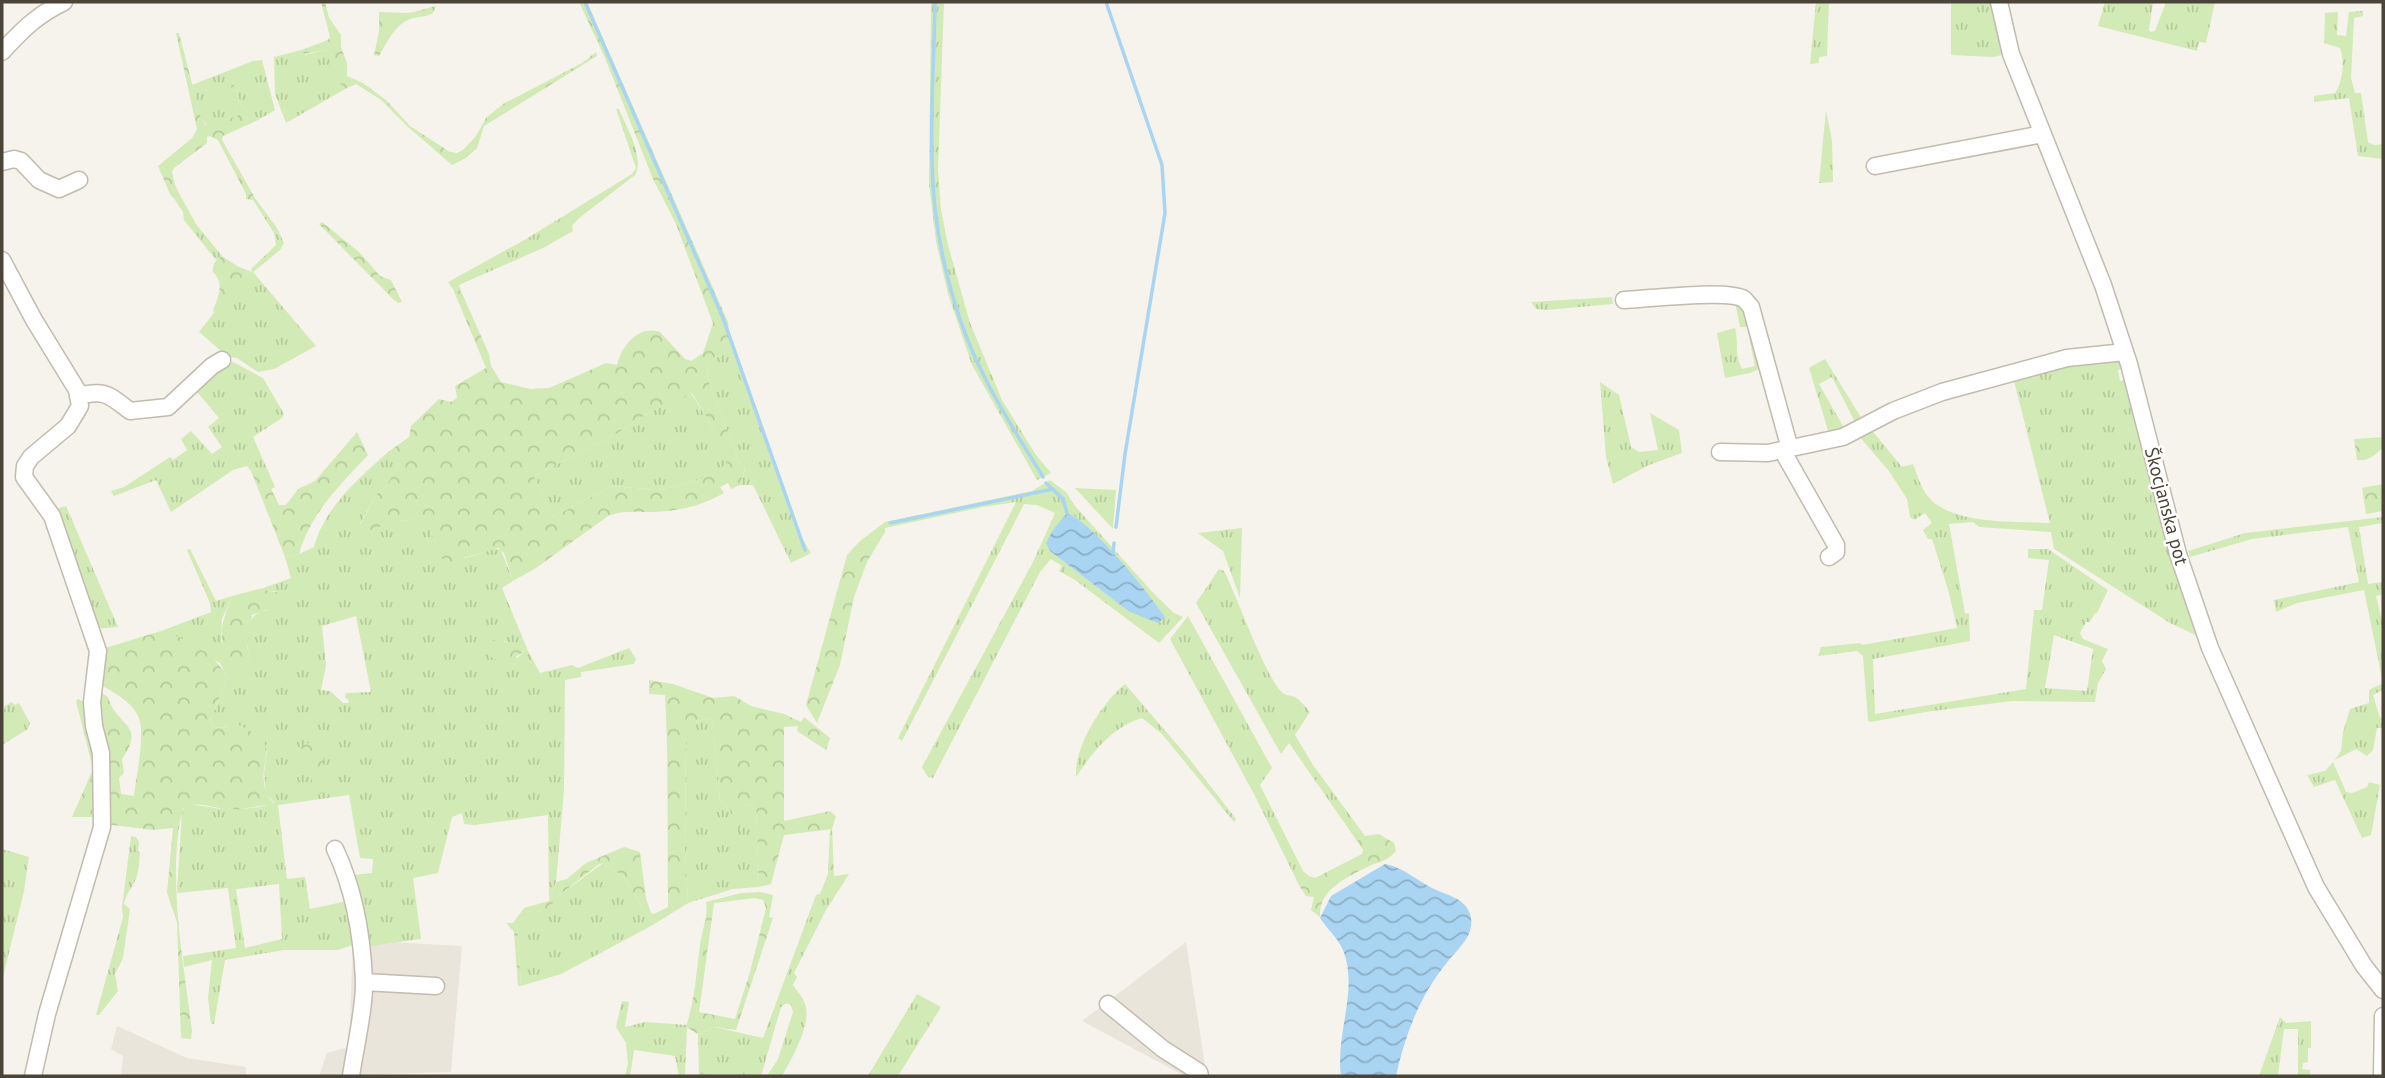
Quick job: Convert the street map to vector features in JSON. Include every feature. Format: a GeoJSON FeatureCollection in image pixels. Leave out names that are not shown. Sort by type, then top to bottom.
{"type":"FeatureCollection","features":[{"type":"Feature","properties":{"kind":"street"},"geometry":{"type":"LineString","coordinates":[[2,52],[29,23],[43,12],[64,2]]}},
{"type":"Feature","properties":{"kind":"street","name":"Škocjanska pot"},"geometry":{"type":"LineString","coordinates":[[1999,2],[2011,54],[2104,285],[2139,395],[2178,554],[2210,648],[2316,887],[2364,966],[2383,990]]}},
{"type":"Feature","properties":{"kind":"street"},"geometry":{"type":"LineString","coordinates":[[1875,166],[2043,134]]}},
{"type":"Feature","properties":{"kind":"street"},"geometry":{"type":"LineString","coordinates":[[2,162],[14,159],[21,161],[39,180],[59,188],[79,180]]}},
{"type":"Feature","properties":{"kind":"street"},"geometry":{"type":"LineString","coordinates":[[2,260],[34,320],[77,390],[80,406],[68,426],[32,457],[25,466],[24,477],[51,516],[98,651],[92,702],[94,726],[101,754],[102,827],[47,1014],[33,1076]]}},
{"type":"Feature","properties":{"kind":"street"},"geometry":{"type":"LineString","coordinates":[[1624,300],[1735,296],[1745,300],[1751,307],[1786,449],[1836,545],[1836,552],[1829,557]]}},
{"type":"Feature","properties":{"kind":"street"},"geometry":{"type":"LineString","coordinates":[[1720,453],[1768,453],[1843,437],[1894,411],[1942,392],[2067,358],[2124,352]]}},
{"type":"Feature","properties":{"kind":"street"},"geometry":{"type":"LineString","coordinates":[[78,396],[97,391],[130,411],[168,407],[222,360]]}},
{"type":"Feature","properties":{"kind":"street"},"geometry":{"type":"LineString","coordinates":[[335,849],[347,874],[356,912],[364,982],[352,1076]]}},
{"type":"Feature","properties":{"kind":"street"},"geometry":{"type":"LineString","coordinates":[[364,982],[436,986]]}},
{"type":"Feature","properties":{"kind":"street"},"geometry":{"type":"LineString","coordinates":[[1108,1004],[1163,1049],[1199,1072],[1200,1076]]}},
{"type":"Feature","properties":{"kind":"street"},"geometry":{"type":"LineString","coordinates":[[2382,1076],[2383,1016]]}},
{"type":"Feature","properties":{"kind":"shaded area"},"geometry":{"type":"Polygon","coordinates":[[[353,940],[462,946],[451,1072],[319,1076],[327,1053],[349,1047],[353,940]]]}},
{"type":"Feature","properties":{"kind":"shaded area"},"geometry":{"type":"Polygon","coordinates":[[[1186,942],[1206,1072],[1202,1076],[1185,1076],[1082,1021],[1186,942]]]}},
{"type":"Feature","properties":{"kind":"shaded area"},"geometry":{"type":"Polygon","coordinates":[[[117,1026],[187,1058],[246,1067],[246,1076],[121,1076],[123,1056],[111,1049],[117,1026]]]}},
{"type":"Feature","properties":{"kind":"green space"},"geometry":{"type":"Polygon","coordinates":[[[321,2],[325,2],[329,18],[341,35],[347,76],[363,83],[386,100],[410,126],[450,152],[457,153],[464,149],[476,136],[486,118],[503,104],[582,63],[596,52],[597,56],[484,126],[477,148],[452,165],[381,100],[356,84],[345,89],[337,78],[334,56],[324,50],[304,54],[301,50],[330,37],[321,2]]]}},
{"type":"Feature","properties":{"kind":"green space"},"geometry":{"type":"Polygon","coordinates":[[[579,2],[587,2],[728,322],[734,350],[707,362],[708,380],[739,462],[745,468],[740,485],[731,489],[728,483],[720,487],[724,493],[690,507],[624,512],[608,516],[536,568],[513,581],[504,553],[498,548],[450,562],[443,560],[429,529],[416,520],[397,521],[360,534],[357,531],[376,495],[385,488],[400,463],[400,459],[388,452],[409,437],[411,426],[439,399],[451,402],[457,398],[455,386],[486,368],[453,289],[461,291],[489,354],[491,366],[501,382],[530,389],[549,388],[606,363],[617,365],[627,344],[638,334],[645,332],[660,332],[685,359],[691,361],[703,353],[713,323],[676,224],[653,179],[605,58],[579,2]],[[692,393],[648,413],[613,436],[534,476],[553,517],[613,486],[657,490],[699,480],[727,464],[711,425],[692,393]]]}},
{"type":"Feature","properties":{"kind":"green space"},"geometry":{"type":"Polygon","coordinates":[[[931,2],[944,2],[938,169],[941,210],[948,245],[970,323],[1002,400],[1036,455],[1051,473],[1037,480],[972,365],[948,294],[936,241],[929,184],[931,2]]]}},
{"type":"Feature","properties":{"kind":"green space"},"geometry":{"type":"Polygon","coordinates":[[[1816,2],[1829,2],[1827,56],[1819,57],[1819,63],[1810,64],[1816,2]]]}},
{"type":"Feature","properties":{"kind":"green space"},"geometry":{"type":"Polygon","coordinates":[[[1951,2],[1995,2],[2006,54],[1993,57],[1951,55],[1951,2]]]}},
{"type":"Feature","properties":{"kind":"green space"},"geometry":{"type":"Polygon","coordinates":[[[2105,2],[2153,2],[2149,30],[2151,32],[2155,31],[2166,2],[2215,2],[2206,43],[2199,42],[2197,51],[2098,26],[2105,2]]]}},
{"type":"Feature","properties":{"kind":"green space"},"geometry":{"type":"Polygon","coordinates":[[[436,6],[433,13],[409,19],[401,24],[379,56],[374,55],[379,32],[379,12],[409,13],[436,6]]]}},
{"type":"Feature","properties":{"kind":"green space"},"geometry":{"type":"Polygon","coordinates":[[[2363,11],[2363,16],[2354,18],[2351,78],[2355,93],[2361,93],[2368,142],[2374,145],[2383,144],[2383,159],[2358,156],[2349,98],[2314,102],[2314,96],[2335,93],[2342,71],[2340,48],[2324,43],[2325,13],[2338,12],[2337,35],[2346,36],[2349,12],[2363,11]]]}},
{"type":"Feature","properties":{"kind":"green space"},"geometry":{"type":"Polygon","coordinates":[[[176,33],[179,33],[201,118],[206,125],[238,116],[231,85],[235,85],[241,105],[258,120],[223,136],[222,140],[255,198],[253,200],[246,199],[246,194],[218,140],[209,136],[207,143],[174,168],[172,172],[180,195],[175,200],[170,194],[158,166],[192,138],[197,129],[176,33]]]}},
{"type":"Feature","properties":{"kind":"green space"},"geometry":{"type":"Polygon","coordinates":[[[301,50],[305,55],[324,50],[334,56],[338,78],[345,89],[286,123],[275,94],[274,57],[301,50]]]}},
{"type":"Feature","properties":{"kind":"green space"},"geometry":{"type":"Polygon","coordinates":[[[262,60],[275,110],[258,120],[241,105],[235,85],[232,86],[238,116],[207,125],[201,118],[192,85],[262,60]]]}},
{"type":"Feature","properties":{"kind":"green space"},"geometry":{"type":"Polygon","coordinates":[[[616,109],[619,109],[636,151],[638,160],[635,175],[578,219],[572,226],[573,231],[543,248],[459,285],[461,291],[453,289],[448,282],[526,239],[632,174],[636,168],[616,109]]]}},
{"type":"Feature","properties":{"kind":"green space"},"geometry":{"type":"Polygon","coordinates":[[[1826,110],[1832,141],[1833,182],[1819,183],[1826,110]]]}},
{"type":"Feature","properties":{"kind":"green space"},"geometry":{"type":"Polygon","coordinates":[[[180,195],[196,224],[222,256],[216,260],[184,220],[183,212],[175,200],[180,195]]]}},
{"type":"Feature","properties":{"kind":"green space"},"geometry":{"type":"Polygon","coordinates":[[[255,198],[277,228],[284,243],[280,250],[253,272],[316,346],[274,369],[258,372],[237,358],[228,357],[199,332],[242,277],[252,272],[251,269],[276,245],[274,233],[253,200],[255,198]]]}},
{"type":"Feature","properties":{"kind":"green space"},"geometry":{"type":"Polygon","coordinates":[[[322,222],[359,252],[380,276],[391,280],[402,302],[398,303],[392,298],[319,224],[322,222]]]}},
{"type":"Feature","properties":{"kind":"green space"},"geometry":{"type":"Polygon","coordinates":[[[222,256],[252,272],[242,277],[215,313],[213,311],[220,286],[213,267],[222,256]]]}},
{"type":"Feature","properties":{"kind":"green space"},"geometry":{"type":"Polygon","coordinates":[[[1612,297],[1613,304],[1546,310],[1536,309],[1531,302],[1612,297]]]}},
{"type":"Feature","properties":{"kind":"green space"},"geometry":{"type":"Polygon","coordinates":[[[1734,298],[1743,303],[1763,367],[1750,373],[1725,378],[1717,333],[1735,328],[1742,369],[1755,366],[1747,327],[1740,327],[1734,298]]]}},
{"type":"Feature","properties":{"kind":"green space"},"geometry":{"type":"Polygon","coordinates":[[[734,350],[795,526],[811,553],[791,563],[753,485],[740,485],[745,469],[739,462],[708,380],[707,362],[734,350]]]}},
{"type":"Feature","properties":{"kind":"green space"},"geometry":{"type":"Polygon","coordinates":[[[2122,357],[2127,367],[2118,370],[2120,381],[2130,378],[2202,638],[2170,623],[2054,549],[2051,532],[1979,527],[1973,522],[1949,524],[1965,613],[1969,614],[1970,641],[1873,659],[1875,714],[2026,689],[2034,610],[2042,610],[2049,560],[2028,558],[2028,549],[2048,549],[2108,590],[2097,613],[2090,622],[2086,622],[2080,633],[2083,639],[2108,649],[2102,661],[2106,669],[2098,683],[2095,702],[2012,701],[1868,721],[1863,656],[1857,651],[1818,656],[1821,647],[1862,645],[1957,628],[1932,539],[1928,539],[1923,530],[1932,523],[1925,513],[1914,520],[1910,517],[1907,499],[1889,471],[1857,434],[1870,428],[1902,467],[1913,464],[1926,494],[1950,512],[1983,520],[2050,523],[2013,377],[2030,371],[2122,357]],[[2054,635],[2045,688],[2087,691],[2093,649],[2054,635]]]}},
{"type":"Feature","properties":{"kind":"green space"},"geometry":{"type":"Polygon","coordinates":[[[1825,359],[1865,424],[1830,437],[1809,368],[1825,359]],[[1832,377],[1819,384],[1844,428],[1855,422],[1832,377]]]}},
{"type":"Feature","properties":{"kind":"green space"},"geometry":{"type":"Polygon","coordinates":[[[233,362],[263,378],[284,414],[253,437],[275,487],[271,489],[262,472],[255,469],[251,471],[247,466],[233,470],[171,512],[156,480],[114,496],[111,491],[124,487],[170,457],[173,460],[187,450],[181,439],[191,431],[212,454],[222,447],[208,427],[219,418],[193,387],[233,362]]]}},
{"type":"Feature","properties":{"kind":"green space"},"geometry":{"type":"Polygon","coordinates":[[[1600,382],[1619,395],[1631,447],[1639,452],[1658,450],[1650,413],[1679,430],[1682,453],[1649,465],[1613,484],[1606,457],[1600,382]]]}},
{"type":"Feature","properties":{"kind":"green space"},"geometry":{"type":"Polygon","coordinates":[[[691,393],[711,425],[728,464],[699,480],[673,487],[657,490],[613,486],[553,517],[534,476],[613,436],[648,413],[691,393]]]}},
{"type":"Feature","properties":{"kind":"green space"},"geometry":{"type":"Polygon","coordinates":[[[357,432],[368,455],[318,513],[299,554],[285,557],[251,471],[255,469],[263,472],[279,505],[286,505],[298,489],[315,481],[357,432]]]}},
{"type":"Feature","properties":{"kind":"green space"},"geometry":{"type":"Polygon","coordinates":[[[2383,437],[2383,447],[2377,453],[2368,459],[2357,460],[2354,439],[2383,437]]]}},
{"type":"Feature","properties":{"kind":"green space"},"geometry":{"type":"Polygon","coordinates":[[[388,452],[400,459],[400,463],[385,488],[376,495],[360,524],[419,519],[428,526],[443,560],[466,558],[494,549],[501,550],[513,581],[502,588],[526,646],[513,645],[503,640],[517,658],[527,649],[540,673],[572,665],[578,668],[629,648],[636,659],[634,664],[581,672],[581,677],[565,680],[564,790],[556,882],[549,901],[548,815],[475,825],[464,824],[462,813],[452,817],[438,873],[413,878],[421,939],[363,947],[353,875],[372,873],[373,859],[360,858],[349,795],[278,805],[287,879],[305,877],[310,909],[352,900],[358,943],[338,950],[284,950],[225,960],[214,1024],[211,1024],[208,998],[212,960],[184,967],[183,956],[236,948],[228,888],[177,893],[182,811],[186,805],[231,809],[275,803],[266,794],[264,773],[267,751],[227,726],[212,726],[210,721],[227,677],[220,663],[161,631],[211,612],[210,603],[187,550],[190,549],[216,601],[232,596],[222,619],[221,641],[231,661],[251,665],[247,640],[249,624],[258,613],[267,610],[276,591],[269,592],[263,588],[291,578],[285,557],[314,547],[334,507],[354,483],[388,452]],[[356,616],[322,626],[326,666],[321,690],[330,691],[343,703],[349,701],[345,697],[346,693],[371,692],[356,616]],[[279,884],[236,889],[245,948],[282,939],[279,884]]]}},
{"type":"Feature","properties":{"kind":"green space"},"geometry":{"type":"Polygon","coordinates":[[[1050,480],[1066,492],[1075,506],[1156,596],[1174,613],[1183,617],[1159,643],[1059,571],[1062,566],[1051,559],[1040,572],[933,778],[928,777],[922,767],[1033,562],[1055,513],[1037,505],[1024,504],[902,741],[898,738],[1016,502],[885,528],[885,522],[1032,491],[1050,480]],[[1074,516],[1050,551],[1128,611],[1164,617],[1111,551],[1074,516]]]}},
{"type":"Feature","properties":{"kind":"green space"},"geometry":{"type":"Polygon","coordinates":[[[2383,484],[2383,511],[2366,514],[2362,488],[2383,484]]]}},
{"type":"Feature","properties":{"kind":"green space"},"geometry":{"type":"Polygon","coordinates":[[[1075,488],[1116,490],[1113,529],[1075,488]]]}},
{"type":"Feature","properties":{"kind":"green space"},"geometry":{"type":"Polygon","coordinates":[[[66,506],[118,627],[94,629],[51,511],[66,506]]]}},
{"type":"Feature","properties":{"kind":"green space"},"geometry":{"type":"Polygon","coordinates":[[[2383,517],[2383,523],[2359,527],[2368,584],[2383,582],[2383,594],[2376,596],[2383,625],[2383,683],[2364,590],[2297,603],[2276,612],[2274,600],[2359,582],[2348,527],[2252,539],[2190,557],[2188,551],[2245,533],[2383,517]]]}},
{"type":"Feature","properties":{"kind":"green space"},"geometry":{"type":"Polygon","coordinates":[[[885,522],[885,532],[867,562],[854,597],[840,665],[817,723],[806,705],[847,555],[885,522]]]}},
{"type":"Feature","properties":{"kind":"green space"},"geometry":{"type":"Polygon","coordinates":[[[1242,528],[1240,598],[1223,551],[1198,533],[1242,528]]]}},
{"type":"Feature","properties":{"kind":"green space"},"geometry":{"type":"Polygon","coordinates":[[[1219,569],[1224,571],[1277,686],[1284,694],[1294,696],[1310,712],[1295,735],[1313,765],[1365,836],[1357,841],[1289,743],[1281,754],[1196,603],[1219,569]]]}},
{"type":"Feature","properties":{"kind":"green space"},"geometry":{"type":"Polygon","coordinates":[[[263,588],[269,592],[279,592],[290,601],[252,615],[247,646],[251,665],[243,670],[233,663],[223,646],[224,617],[232,596],[263,588]]]}},
{"type":"Feature","properties":{"kind":"green space"},"geometry":{"type":"Polygon","coordinates":[[[1188,616],[1272,768],[1260,785],[1303,871],[1309,876],[1300,887],[1254,794],[1170,639],[1188,616]]]}},
{"type":"Feature","properties":{"kind":"green space"},"geometry":{"type":"Polygon","coordinates":[[[161,631],[199,648],[222,668],[227,677],[210,721],[212,726],[220,728],[236,724],[261,739],[266,752],[266,792],[275,805],[232,809],[193,805],[183,808],[178,834],[176,890],[191,1039],[181,1038],[177,922],[167,893],[173,828],[153,830],[105,824],[97,690],[108,697],[112,707],[131,731],[129,747],[122,759],[124,773],[119,778],[121,794],[134,796],[141,731],[140,721],[130,705],[99,684],[102,649],[161,631]]]}},
{"type":"Feature","properties":{"kind":"green space"},"geometry":{"type":"Polygon","coordinates":[[[488,639],[526,646],[527,649],[516,657],[499,660],[483,648],[488,639]]]}},
{"type":"Feature","properties":{"kind":"green space"},"geometry":{"type":"Polygon","coordinates":[[[649,680],[673,684],[713,698],[734,696],[751,706],[784,714],[801,722],[804,717],[830,738],[826,750],[797,731],[798,726],[784,727],[784,821],[830,811],[836,816],[832,829],[784,835],[771,884],[759,887],[756,803],[740,807],[740,830],[734,830],[730,809],[720,802],[713,718],[696,721],[686,730],[685,852],[688,903],[653,925],[624,877],[603,863],[599,864],[557,897],[550,907],[517,921],[521,986],[518,986],[514,932],[506,923],[513,923],[524,908],[549,901],[556,882],[567,879],[586,863],[624,847],[640,852],[646,898],[651,913],[668,907],[665,695],[649,694],[649,680]]]}},
{"type":"Feature","properties":{"kind":"green space"},"geometry":{"type":"Polygon","coordinates":[[[2383,683],[2383,690],[2373,695],[2380,718],[2383,717],[2383,728],[2377,728],[2373,750],[2367,756],[2356,749],[2335,760],[2341,751],[2350,709],[2369,703],[2369,690],[2383,683]]]}},
{"type":"Feature","properties":{"kind":"green space"},"geometry":{"type":"Polygon","coordinates":[[[1125,684],[1187,756],[1236,819],[1234,822],[1162,734],[1142,718],[1112,734],[1076,777],[1080,752],[1091,726],[1107,702],[1125,684]]]}},
{"type":"Feature","properties":{"kind":"green space"},"geometry":{"type":"Polygon","coordinates":[[[78,699],[87,704],[97,764],[97,793],[92,809],[97,817],[72,817],[93,769],[76,701],[78,699]]]}},
{"type":"Feature","properties":{"kind":"green space"},"geometry":{"type":"Polygon","coordinates":[[[12,702],[15,705],[19,703],[30,723],[28,729],[2,745],[2,718],[5,706],[12,702]]]}},
{"type":"Feature","properties":{"kind":"green space"},"geometry":{"type":"Polygon","coordinates":[[[713,718],[720,802],[730,809],[740,829],[740,807],[756,803],[759,887],[733,889],[688,903],[685,852],[686,729],[696,721],[713,718]]]}},
{"type":"Feature","properties":{"kind":"green space"},"geometry":{"type":"Polygon","coordinates":[[[307,743],[312,744],[324,759],[320,771],[329,785],[328,789],[320,794],[311,785],[311,768],[301,747],[307,743]]]}},
{"type":"Feature","properties":{"kind":"green space"},"geometry":{"type":"Polygon","coordinates":[[[2333,762],[2346,792],[2352,793],[2367,787],[2369,782],[2380,785],[2371,835],[2362,838],[2335,780],[2314,787],[2307,775],[2325,771],[2333,762]]]}},
{"type":"Feature","properties":{"kind":"green space"},"geometry":{"type":"Polygon","coordinates":[[[832,829],[834,876],[849,874],[826,910],[794,973],[797,977],[793,985],[805,1004],[806,1021],[791,1060],[782,1076],[767,1076],[778,1059],[793,1012],[791,1005],[786,1003],[781,1007],[761,1076],[699,1076],[698,1034],[715,1027],[763,1038],[816,895],[820,894],[828,874],[832,829]]]}},
{"type":"Feature","properties":{"kind":"green space"},"geometry":{"type":"Polygon","coordinates":[[[1379,834],[1394,843],[1396,851],[1386,859],[1342,881],[1328,892],[1320,917],[1311,910],[1314,897],[1306,896],[1300,887],[1309,876],[1315,878],[1362,854],[1363,850],[1357,841],[1365,836],[1379,834]]]}},
{"type":"Feature","properties":{"kind":"green space"},"geometry":{"type":"Polygon","coordinates":[[[131,836],[136,837],[139,842],[140,853],[137,876],[124,904],[130,909],[123,958],[115,974],[118,991],[99,1015],[96,1015],[123,917],[122,907],[131,836]]]}},
{"type":"Feature","properties":{"kind":"green space"},"geometry":{"type":"Polygon","coordinates":[[[2,849],[29,857],[24,891],[2,981],[2,849]]]}},
{"type":"Feature","properties":{"kind":"green space"},"geometry":{"type":"Polygon","coordinates":[[[603,863],[624,877],[653,925],[561,974],[521,986],[517,921],[549,907],[557,897],[603,863]]]}},
{"type":"Feature","properties":{"kind":"green space"},"geometry":{"type":"Polygon","coordinates":[[[761,892],[773,895],[769,917],[773,918],[736,1030],[715,1027],[698,1034],[686,1027],[706,902],[741,893],[761,892]],[[755,898],[714,903],[699,1012],[735,1019],[766,908],[763,900],[755,898]]]}},
{"type":"Feature","properties":{"kind":"green space"},"geometry":{"type":"Polygon","coordinates":[[[917,994],[941,1007],[898,1076],[868,1076],[917,994]]]}},
{"type":"Feature","properties":{"kind":"green space"},"geometry":{"type":"Polygon","coordinates":[[[622,1001],[629,1002],[625,1027],[645,1022],[687,1025],[685,1076],[679,1076],[675,1056],[634,1050],[630,1076],[625,1076],[628,1064],[626,1043],[616,1027],[622,1001]]]}},
{"type":"Feature","properties":{"kind":"green space"},"geometry":{"type":"Polygon","coordinates":[[[2280,1017],[2286,1023],[2311,1021],[2311,1048],[2308,1048],[2308,1062],[2303,1063],[2302,1069],[2310,1070],[2310,1076],[2298,1076],[2298,1029],[2284,1029],[2278,1076],[2259,1076],[2280,1017]]]}},
{"type":"Feature","properties":{"kind":"water"},"geometry":{"type":"Polygon","coordinates":[[[1067,513],[1105,544],[1165,617],[1158,623],[1128,611],[1050,551],[1046,543],[1067,513]]]}},
{"type":"Feature","properties":{"kind":"water"},"geometry":{"type":"Polygon","coordinates":[[[1385,864],[1398,868],[1464,904],[1470,914],[1471,928],[1466,940],[1439,973],[1422,1000],[1409,1030],[1396,1076],[1341,1076],[1341,1044],[1349,981],[1347,965],[1341,946],[1320,918],[1331,896],[1385,864]]]}},
{"type":"Feature","properties":{"kind":"waterway"},"geometry":{"type":"LineString","coordinates":[[585,2],[723,318],[805,550]]}},
{"type":"Feature","properties":{"kind":"waterway"},"geometry":{"type":"LineString","coordinates":[[935,2],[933,183],[938,230],[947,273],[959,316],[975,357],[998,402],[1043,477]]}},
{"type":"Feature","properties":{"kind":"waterway"},"geometry":{"type":"LineString","coordinates":[[1106,2],[1162,165],[1165,213],[1125,454],[1116,527]]}},
{"type":"Feature","properties":{"kind":"waterway"},"geometry":{"type":"LineString","coordinates":[[1046,483],[1063,499],[1067,513]]}},
{"type":"Feature","properties":{"kind":"waterway"},"geometry":{"type":"LineString","coordinates":[[890,523],[1053,489]]}},
{"type":"Feature","properties":{"kind":"waterway"},"geometry":{"type":"LineString","coordinates":[[1113,553],[1114,543]]}}]}
